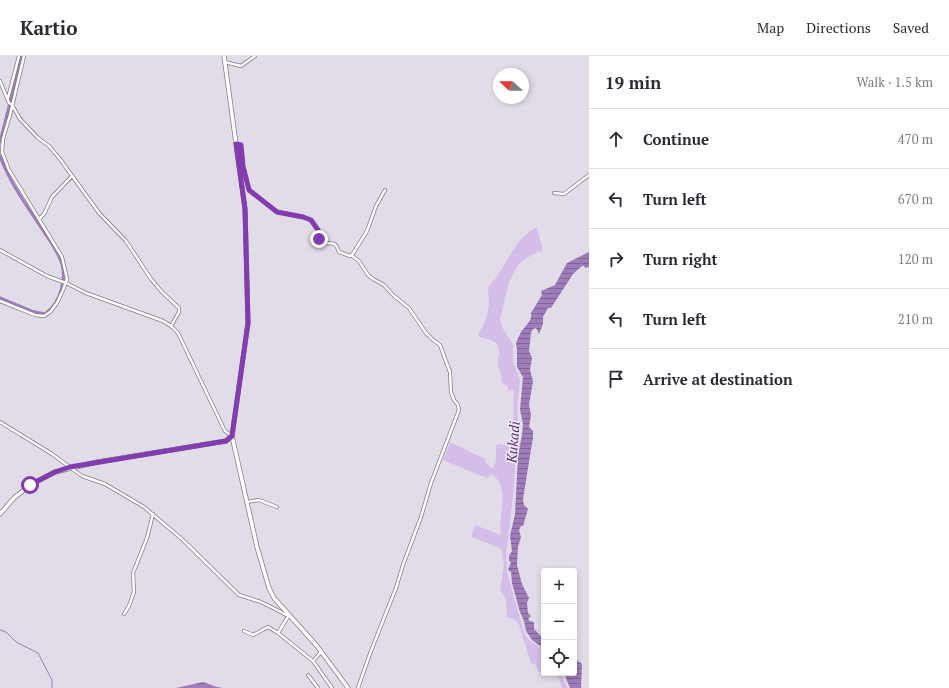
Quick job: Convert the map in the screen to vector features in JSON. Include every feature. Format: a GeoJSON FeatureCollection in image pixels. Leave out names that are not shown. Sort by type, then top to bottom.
{"type":"FeatureCollection","features":[{"type":"Feature","properties":{"kind":"main road"},"geometry":{"type":"LineString","coordinates":[[224,56],[245,209],[248,323],[232,436],[257,547],[269,588],[274,598],[321,652],[348,688]]}},
{"type":"Feature","properties":{"kind":"main road"},"geometry":{"type":"LineString","coordinates":[[0,514],[14,498],[30,485],[55,472],[70,467],[226,441],[232,436]]}},
{"type":"Feature","properties":{"kind":"street"},"geometry":{"type":"LineString","coordinates":[[8,99],[19,56]]}},
{"type":"Feature","properties":{"kind":"street"},"geometry":{"type":"LineString","coordinates":[[0,301],[28,313],[44,316],[50,312],[57,303],[65,283],[66,273],[62,257],[9,170],[2,152],[2,140],[24,56]]}},
{"type":"Feature","properties":{"kind":"street"},"geometry":{"type":"LineString","coordinates":[[225,62],[241,66],[255,56]]}},
{"type":"Feature","properties":{"kind":"street"},"geometry":{"type":"LineString","coordinates":[[0,81],[9,103],[20,119],[38,138],[49,146],[99,213],[126,241],[162,292],[179,308],[179,312],[171,326]]}},
{"type":"Feature","properties":{"kind":"street"},"geometry":{"type":"LineString","coordinates":[[236,144],[241,145],[243,166],[249,190],[277,212],[311,220],[318,230],[318,236],[322,242],[334,243],[341,253],[349,256],[351,255],[359,261],[373,280],[384,285],[392,295],[410,308],[426,333],[440,345],[450,372],[451,392],[458,405],[459,410],[446,447],[431,483],[421,517],[396,588],[371,650],[358,688]]}},
{"type":"Feature","properties":{"kind":"street"},"geometry":{"type":"LineString","coordinates":[[554,193],[564,194],[589,175]]}},
{"type":"Feature","properties":{"kind":"street"},"geometry":{"type":"LineString","coordinates":[[38,219],[44,214],[52,197],[72,176]]}},
{"type":"Feature","properties":{"kind":"street"},"geometry":{"type":"LineString","coordinates":[[351,255],[367,231],[376,206],[385,190]]}},
{"type":"Feature","properties":{"kind":"street"},"geometry":{"type":"LineString","coordinates":[[0,250],[60,282],[156,318],[171,326],[178,333],[190,356],[225,431],[232,436]]}},
{"type":"Feature","properties":{"kind":"street"},"geometry":{"type":"LineString","coordinates":[[0,422],[52,454],[82,476],[105,484],[153,514],[183,540],[239,596],[261,602],[288,615],[278,633]]}},
{"type":"Feature","properties":{"kind":"street"},"geometry":{"type":"LineString","coordinates":[[247,502],[259,500],[277,507]]}},
{"type":"Feature","properties":{"kind":"street"},"geometry":{"type":"LineString","coordinates":[[124,614],[129,606],[134,592],[133,573],[143,552],[153,514]]}},
{"type":"Feature","properties":{"kind":"street"},"geometry":{"type":"LineString","coordinates":[[244,631],[253,635],[268,628],[278,633],[313,661],[332,688]]}},
{"type":"Feature","properties":{"kind":"street"},"geometry":{"type":"LineString","coordinates":[[313,661],[321,652]]}},
{"type":"Feature","properties":{"kind":"street"},"geometry":{"type":"LineString","coordinates":[[308,675],[318,688]]}},
{"type":"Feature","properties":{"kind":"shaded area"},"geometry":{"type":"Polygon","coordinates":[[[537,228],[543,251],[537,252],[518,265],[509,282],[500,320],[503,329],[513,344],[513,362],[520,380],[517,407],[518,423],[514,487],[506,555],[507,572],[524,633],[529,640],[541,649],[541,672],[538,671],[536,665],[531,663],[519,625],[515,620],[507,617],[506,599],[500,590],[504,566],[500,548],[471,537],[475,525],[501,535],[501,486],[491,474],[488,478],[484,477],[443,460],[450,442],[485,459],[486,463],[493,469],[496,461],[496,446],[499,444],[506,446],[512,436],[514,391],[508,391],[508,386],[501,381],[498,366],[499,352],[497,344],[478,335],[485,322],[487,314],[489,305],[489,287],[513,250],[528,233],[537,228]]]}},
{"type":"Feature","properties":{"kind":"shaded area"},"geometry":{"type":"Polygon","coordinates":[[[589,252],[589,267],[585,268],[582,266],[573,274],[551,308],[548,308],[543,317],[543,324],[539,334],[536,328],[533,329],[531,333],[529,351],[532,358],[530,370],[533,381],[529,405],[531,415],[529,427],[533,431],[533,437],[523,499],[524,505],[528,509],[523,526],[521,526],[519,530],[521,537],[518,547],[517,565],[522,584],[529,598],[527,603],[528,613],[531,616],[528,619],[534,622],[534,629],[541,636],[541,647],[532,640],[526,631],[512,583],[511,572],[508,570],[511,562],[509,561],[509,556],[512,551],[510,536],[515,514],[518,456],[523,424],[520,410],[523,377],[517,367],[516,344],[521,332],[530,321],[531,313],[542,295],[541,291],[555,285],[567,263],[589,252]]]}},
{"type":"Feature","properties":{"kind":"shaded area"},"geometry":{"type":"Polygon","coordinates":[[[577,660],[582,664],[582,688],[570,688],[565,676],[577,676],[577,660]]]}},
{"type":"Feature","properties":{"kind":"shaded area"},"geometry":{"type":"Polygon","coordinates":[[[556,676],[562,676],[567,688],[562,688],[559,678],[556,676]]]}},
{"type":"Feature","properties":{"kind":"shaded area"},"geometry":{"type":"Polygon","coordinates":[[[203,682],[223,688],[176,688],[203,682]]]}},
{"type":"Feature","properties":{"kind":"waterway"},"geometry":{"type":"LineString","coordinates":[[0,142],[22,56]]}},
{"type":"Feature","properties":{"kind":"waterway"},"geometry":{"type":"LineString","coordinates":[[0,156],[14,185],[57,252],[63,273],[62,289],[59,296],[51,309],[45,314],[31,311],[0,298]]}},
{"type":"Feature","properties":{"kind":"waterway"},"geometry":{"type":"LineString","coordinates":[[0,630],[6,632],[16,642],[38,653],[52,680],[52,688]]}},
{"type":"Feature","properties":{"kind":"route"},"geometry":{"type":"LineString","coordinates":[[30,485],[55,472],[70,467],[226,441],[232,436],[248,323],[245,209],[236,144],[241,145],[247,188],[277,212],[303,217],[313,221],[318,230],[319,239]]}},
{"type":"Feature","properties":{"kind":"water label","name":"Kukadi"},"geometry":{"type":"Point","coordinates":[513,442]}}]}
